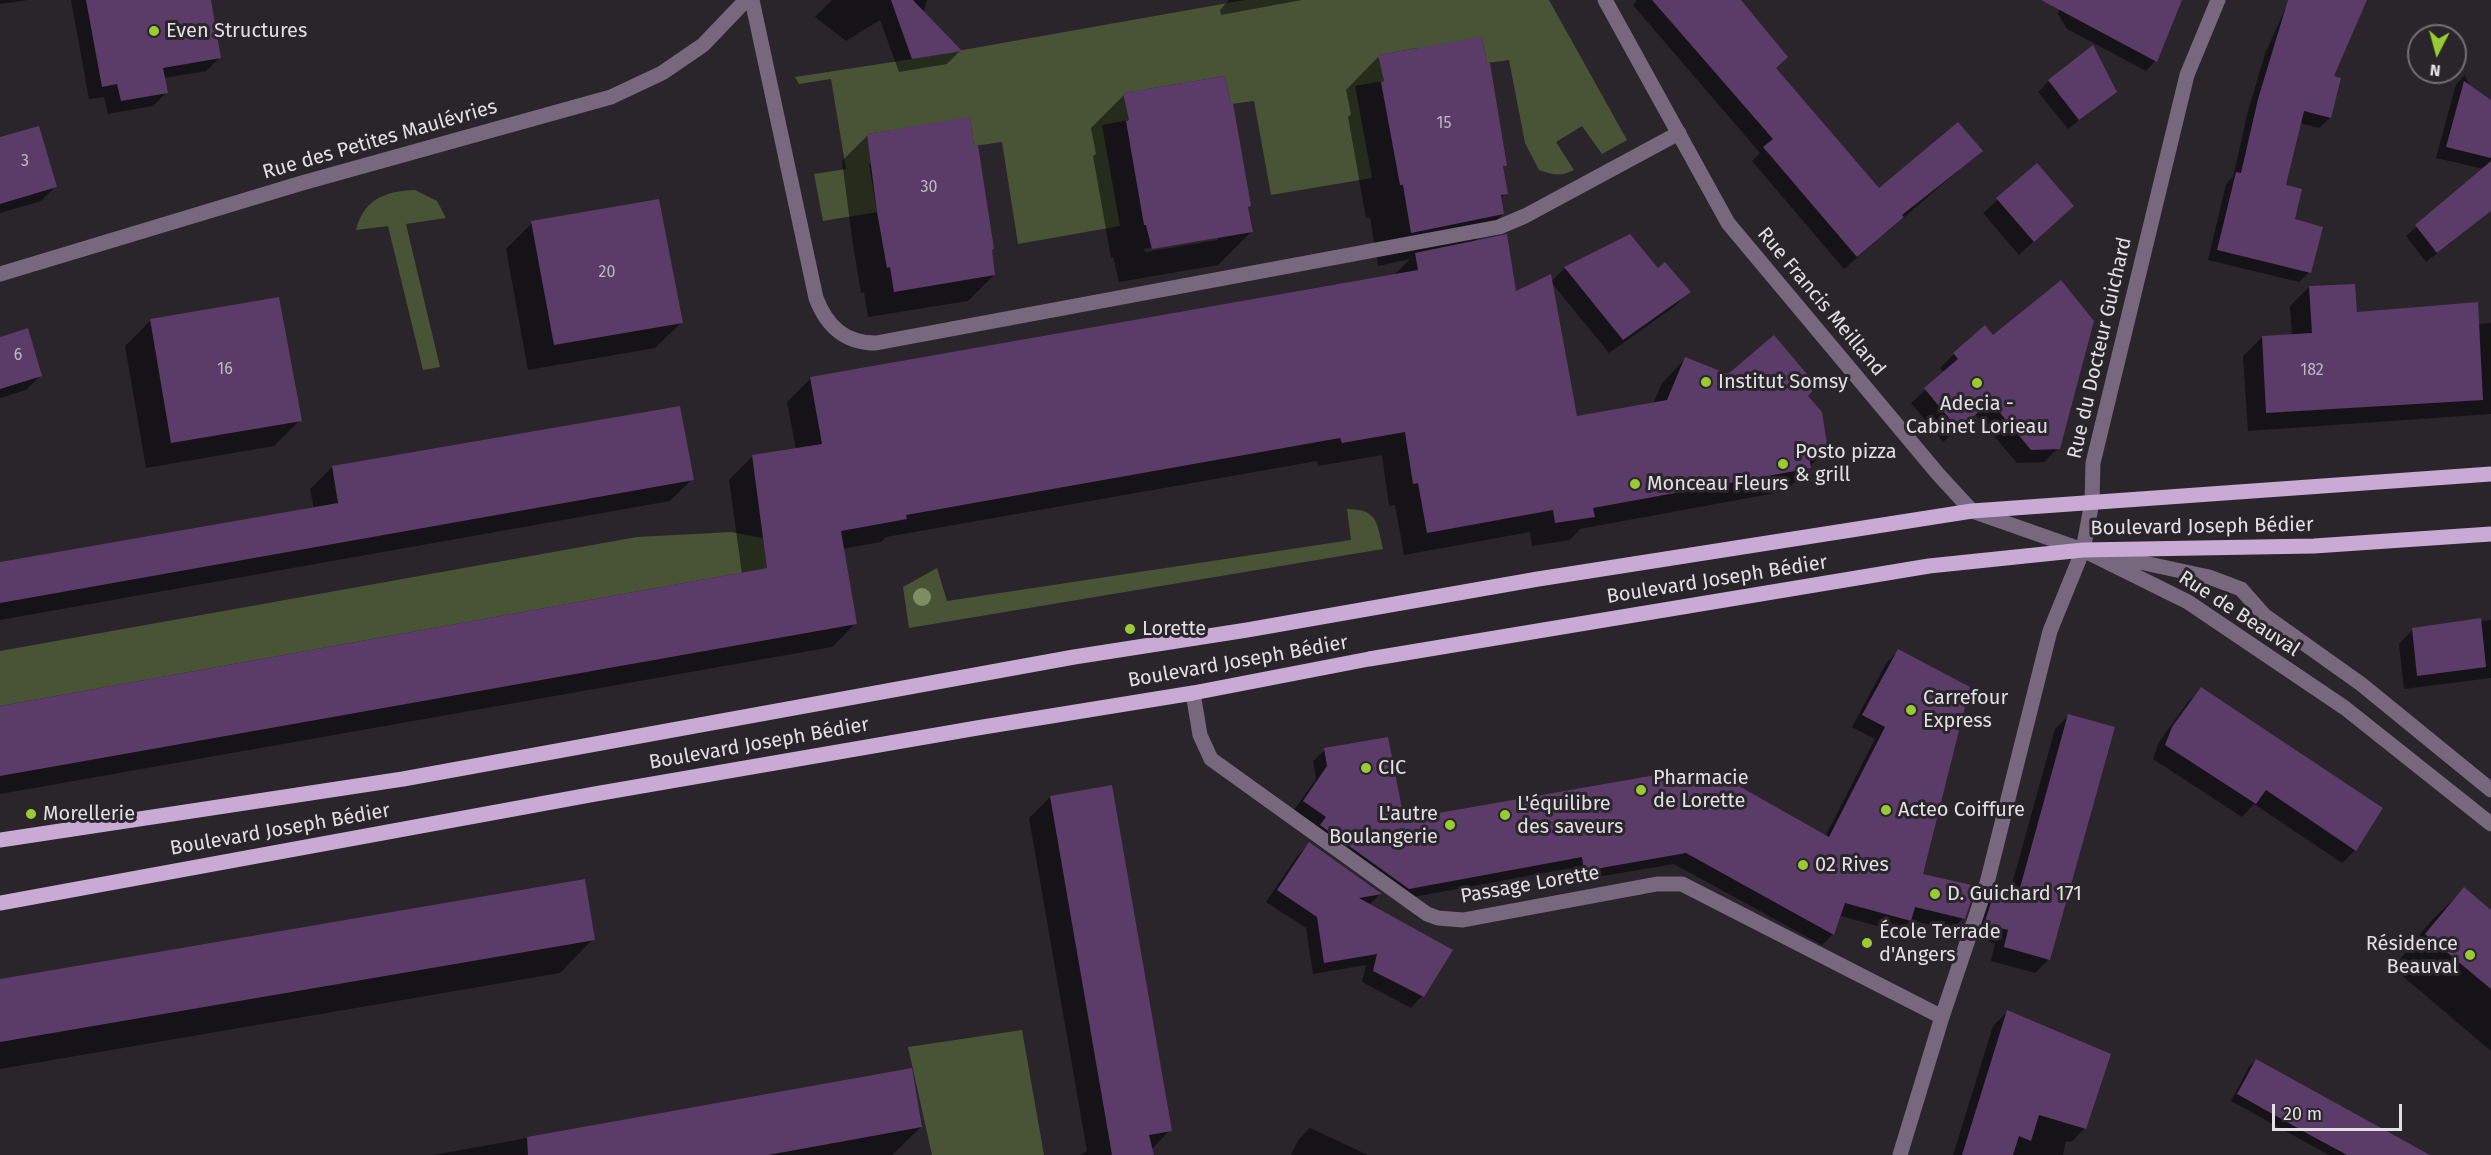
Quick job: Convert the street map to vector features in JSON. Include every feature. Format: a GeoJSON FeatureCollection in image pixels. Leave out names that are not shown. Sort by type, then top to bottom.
{"type":"FeatureCollection","features":[{"type":"Feature","properties":{"kind":"main road","name":"Boulevard Joseph Bédier"},"geometry":{"type":"LineString","coordinates":[[0,840],[403,779],[1074,657],[1247,630],[1526,580],[1972,511],[2491,474]]}},
{"type":"Feature","properties":{"kind":"main road","name":"Boulevard Joseph Bédier"},"geometry":{"type":"LineString","coordinates":[[0,903],[595,794],[1192,693],[1369,659],[1919,568],[2083,550],[2313,546],[2491,534]]}},
{"type":"Feature","properties":{"kind":"street","name":"Rue des Petites Maulévries"},"geometry":{"type":"LineString","coordinates":[[0,274],[302,183],[611,97],[662,73],[682,60],[703,45],[747,0]]}},
{"type":"Feature","properties":{"kind":"street"},"geometry":{"type":"LineString","coordinates":[[752,0],[816,298],[821,313],[836,331],[849,339],[864,343],[1498,227],[1525,216],[1679,133]]}},
{"type":"Feature","properties":{"kind":"street","name":"Rue Francis Meilland"},"geometry":{"type":"LineString","coordinates":[[1605,0],[1728,224],[1938,474],[1972,511],[2083,550]]}},
{"type":"Feature","properties":{"kind":"street","name":"Rue du Docteur Guichard"},"geometry":{"type":"LineString","coordinates":[[1900,1155],[1942,1017],[1987,883],[2050,631],[2083,550],[2092,502],[2093,463],[2187,75],[2218,0]]}},
{"type":"Feature","properties":{"kind":"street","name":"Rue de Beauval"},"geometry":{"type":"LineString","coordinates":[[2083,550],[2209,577],[2241,589],[2264,615],[2361,684],[2491,790]]}},
{"type":"Feature","properties":{"kind":"street","name":"Rue de Beauval"},"geometry":{"type":"LineString","coordinates":[[2083,550],[2188,602],[2345,708],[2491,824]]}},
{"type":"Feature","properties":{"kind":"street","name":"Passage Lorette"},"geometry":{"type":"LineString","coordinates":[[1192,693],[1200,735],[1211,759],[1427,914],[1444,919],[1462,920],[1657,884],[1682,884],[1942,1017]]}},
{"type":"Feature","properties":{"kind":"green space"},"geometry":{"type":"Polygon","coordinates":[[[1245,0],[1549,0],[1627,140],[1602,154],[1582,126],[1556,142],[1574,170],[1565,174],[1556,174],[1539,170],[1525,143],[1509,60],[1487,63],[1482,37],[1418,52],[1417,48],[1379,55],[1384,81],[1355,86],[1372,178],[1271,195],[1254,101],[1231,104],[1225,76],[1124,93],[1129,120],[1102,125],[1120,226],[1018,244],[1002,142],[974,146],[970,118],[867,134],[872,163],[869,164],[877,212],[823,221],[814,174],[846,169],[831,79],[799,84],[795,77],[912,59],[1245,0]]]}},
{"type":"Feature","properties":{"kind":"green space"},"geometry":{"type":"Polygon","coordinates":[[[415,190],[437,201],[446,218],[406,224],[440,367],[423,370],[388,226],[356,230],[364,211],[377,199],[394,192],[415,190]]]}},
{"type":"Feature","properties":{"kind":"green space"},"geometry":{"type":"Polygon","coordinates":[[[1347,509],[1365,512],[1374,519],[1383,549],[909,628],[903,587],[937,568],[947,601],[1351,540],[1347,509]]]}},
{"type":"Feature","properties":{"kind":"green space"},"geometry":{"type":"Polygon","coordinates":[[[731,532],[845,554],[0,706],[0,651],[637,537],[731,532]]]}},
{"type":"Feature","properties":{"kind":"green space"},"geometry":{"type":"Polygon","coordinates":[[[1022,1030],[1044,1155],[932,1155],[908,1047],[1022,1030]]]}},
{"type":"Feature","properties":{"kind":"building","name":"Even Structures"},"geometry":{"type":"Polygon","coordinates":[[[86,0],[211,0],[221,58],[163,68],[168,93],[121,101],[117,84],[102,87],[86,0]]]}},
{"type":"Feature","properties":{"kind":"building"},"geometry":{"type":"Polygon","coordinates":[[[891,0],[913,0],[962,51],[912,59],[891,0]]]}},
{"type":"Feature","properties":{"kind":"building"},"geometry":{"type":"Polygon","coordinates":[[[1652,0],[1741,0],[1788,57],[1776,68],[1879,188],[1958,122],[1983,151],[1902,215],[1904,217],[1857,257],[1763,147],[1773,139],[1652,0]]]}},
{"type":"Feature","properties":{"kind":"building"},"geometry":{"type":"Polygon","coordinates":[[[2041,0],[2182,0],[2157,62],[2041,0]]]}},
{"type":"Feature","properties":{"kind":"building"},"geometry":{"type":"Polygon","coordinates":[[[2288,0],[2367,0],[2334,76],[2341,78],[2331,118],[2304,111],[2286,185],[2302,189],[2295,219],[2323,227],[2311,273],[2217,250],[2236,172],[2241,173],[2258,99],[2288,0]]]}},
{"type":"Feature","properties":{"kind":"building"},"geometry":{"type":"Polygon","coordinates":[[[1482,37],[1487,63],[1490,63],[1507,166],[1503,166],[1508,194],[1501,195],[1504,214],[1411,233],[1403,185],[1400,185],[1378,55],[1482,37]]]}},
{"type":"Feature","properties":{"kind":"building"},"geometry":{"type":"Polygon","coordinates":[[[2093,45],[2117,92],[2079,120],[2048,80],[2093,45]]]}},
{"type":"Feature","properties":{"kind":"building"},"geometry":{"type":"Polygon","coordinates":[[[1225,76],[1231,104],[1233,103],[1251,206],[1248,207],[1253,232],[1152,249],[1146,225],[1144,225],[1123,93],[1225,76]]]}},
{"type":"Feature","properties":{"kind":"building"},"geometry":{"type":"Polygon","coordinates":[[[2467,83],[2491,100],[2491,158],[2446,147],[2463,84],[2467,83]]]}},
{"type":"Feature","properties":{"kind":"building"},"geometry":{"type":"Polygon","coordinates":[[[970,117],[974,146],[978,145],[994,249],[992,250],[995,275],[894,292],[890,267],[887,268],[877,212],[867,134],[970,117]]]}},
{"type":"Feature","properties":{"kind":"building"},"geometry":{"type":"Polygon","coordinates":[[[39,126],[57,187],[0,204],[0,137],[39,126]]]}},
{"type":"Feature","properties":{"kind":"building"},"geometry":{"type":"Polygon","coordinates":[[[2491,161],[2491,211],[2437,253],[2415,225],[2491,161]]]}},
{"type":"Feature","properties":{"kind":"building"},"geometry":{"type":"Polygon","coordinates":[[[2037,163],[2074,206],[2034,242],[1996,198],[2037,163]]]}},
{"type":"Feature","properties":{"kind":"building"},"geometry":{"type":"Polygon","coordinates":[[[659,199],[683,323],[554,345],[531,221],[659,199]]]}},
{"type":"Feature","properties":{"kind":"building"},"geometry":{"type":"Polygon","coordinates":[[[1507,234],[1516,291],[1551,274],[1577,416],[1667,400],[1685,357],[1728,374],[1774,335],[1817,386],[1808,396],[1822,412],[1828,450],[1809,455],[1811,468],[1593,508],[1595,517],[1555,523],[1553,510],[1427,533],[1418,483],[1413,484],[1405,432],[1342,443],[1340,438],[906,515],[907,519],[841,531],[857,624],[0,776],[0,706],[767,568],[752,455],[822,444],[810,377],[1418,270],[1415,253],[1507,234]]]}},
{"type":"Feature","properties":{"kind":"building"},"geometry":{"type":"Polygon","coordinates":[[[1630,234],[1658,268],[1665,262],[1691,292],[1623,340],[1564,267],[1630,234]]]}},
{"type":"Feature","properties":{"kind":"building"},"geometry":{"type":"Polygon","coordinates":[[[2061,280],[2094,321],[2060,449],[2031,450],[1991,402],[1958,429],[1924,388],[1958,359],[1953,353],[1985,325],[1993,335],[2061,280]]]}},
{"type":"Feature","properties":{"kind":"building"},"geometry":{"type":"Polygon","coordinates":[[[2355,284],[2357,312],[2478,302],[2483,400],[2266,413],[2262,336],[2312,333],[2309,286],[2355,284]]]}},
{"type":"Feature","properties":{"kind":"building"},"geometry":{"type":"Polygon","coordinates":[[[279,297],[302,421],[171,443],[150,319],[279,297]]]}},
{"type":"Feature","properties":{"kind":"building"},"geometry":{"type":"Polygon","coordinates":[[[28,328],[42,376],[0,389],[0,337],[28,328]]]}},
{"type":"Feature","properties":{"kind":"building"},"geometry":{"type":"Polygon","coordinates":[[[680,406],[694,480],[0,603],[0,562],[338,503],[332,466],[680,406]]]}},
{"type":"Feature","properties":{"kind":"building"},"geometry":{"type":"Polygon","coordinates":[[[2481,618],[2486,667],[2417,676],[2412,628],[2481,618]]]}},
{"type":"Feature","properties":{"kind":"building"},"geometry":{"type":"Polygon","coordinates":[[[1898,649],[1970,687],[1923,874],[1976,886],[1965,919],[1915,907],[1911,921],[1845,903],[1834,935],[1686,853],[1584,871],[1582,857],[1409,889],[1320,825],[1326,817],[1303,801],[1327,766],[1324,748],[1388,737],[1404,819],[1673,772],[1702,770],[1723,777],[1829,837],[1885,727],[1862,715],[1898,649]]]}},
{"type":"Feature","properties":{"kind":"building"},"geometry":{"type":"Polygon","coordinates":[[[2201,687],[2383,808],[2356,851],[2266,790],[2256,804],[2165,745],[2172,727],[2201,687]]]}},
{"type":"Feature","properties":{"kind":"building"},"geometry":{"type":"Polygon","coordinates":[[[2068,714],[2115,727],[2050,960],[2004,947],[2008,930],[1984,924],[1995,890],[2018,895],[2068,714]]]}},
{"type":"Feature","properties":{"kind":"building"},"geometry":{"type":"Polygon","coordinates":[[[1112,785],[1172,1131],[1149,1135],[1154,1155],[1112,1155],[1050,796],[1112,785]]]}},
{"type":"Feature","properties":{"kind":"building"},"geometry":{"type":"Polygon","coordinates":[[[1309,842],[1382,894],[1359,898],[1453,950],[1424,997],[1373,971],[1377,954],[1324,963],[1317,917],[1277,890],[1309,842]]]}},
{"type":"Feature","properties":{"kind":"building"},"geometry":{"type":"Polygon","coordinates":[[[585,879],[595,940],[0,1042],[0,979],[585,879]]]}},
{"type":"Feature","properties":{"kind":"building","name":"Résidence Beauval"},"geometry":{"type":"Polygon","coordinates":[[[2464,887],[2491,910],[2491,989],[2425,934],[2464,887]]]}},
{"type":"Feature","properties":{"kind":"building"},"geometry":{"type":"Polygon","coordinates":[[[2007,1010],[2111,1054],[2086,1129],[2039,1115],[2031,1141],[2019,1136],[2013,1155],[1962,1155],[2007,1010]]]}},
{"type":"Feature","properties":{"kind":"building"},"geometry":{"type":"Polygon","coordinates":[[[2256,1059],[2430,1155],[2347,1155],[2310,1135],[2237,1094],[2256,1059]]]}},
{"type":"Feature","properties":{"kind":"building"},"geometry":{"type":"Polygon","coordinates":[[[912,1068],[922,1127],[768,1155],[528,1155],[527,1137],[912,1068]]]}},
{"type":"Feature","properties":{"kind":"place","name":"Even Structures"},"geometry":{"type":"Point","coordinates":[154,31]}},
{"type":"Feature","properties":{"kind":"place","name":"Institut Somsy"},"geometry":{"type":"Point","coordinates":[1706,382]}},
{"type":"Feature","properties":{"kind":"place","name":"Adecia - Cabinet Lorieau"},"geometry":{"type":"Point","coordinates":[1977,383]}},
{"type":"Feature","properties":{"kind":"place","name":"Posto pizza & grill"},"geometry":{"type":"Point","coordinates":[1783,464]}},
{"type":"Feature","properties":{"kind":"place","name":"Monceau Fleurs"},"geometry":{"type":"Point","coordinates":[1635,484]}},
{"type":"Feature","properties":{"kind":"place","name":"Lorette"},"geometry":{"type":"Point","coordinates":[1130,629]}},
{"type":"Feature","properties":{"kind":"place","name":"Carrefour Express"},"geometry":{"type":"Point","coordinates":[1911,710]}},
{"type":"Feature","properties":{"kind":"place","name":"CIC"},"geometry":{"type":"Point","coordinates":[1366,768]}},
{"type":"Feature","properties":{"kind":"place","name":"Pharmacie de Lorette"},"geometry":{"type":"Point","coordinates":[1641,790]}},
{"type":"Feature","properties":{"kind":"place","name":"Acteo Coiffure"},"geometry":{"type":"Point","coordinates":[1886,810]}},
{"type":"Feature","properties":{"kind":"place","name":"Morellerie"},"geometry":{"type":"Point","coordinates":[31,814]}},
{"type":"Feature","properties":{"kind":"place","name":"L'équilibre des saveurs"},"geometry":{"type":"Point","coordinates":[1505,815]}},
{"type":"Feature","properties":{"kind":"place","name":"L'autre Boulangerie"},"geometry":{"type":"Point","coordinates":[1450,825]}},
{"type":"Feature","properties":{"kind":"place","name":"02 Rives"},"geometry":{"type":"Point","coordinates":[1803,865]}},
{"type":"Feature","properties":{"kind":"place","name":"D. Guichard 171"},"geometry":{"type":"Point","coordinates":[1935,894]}},
{"type":"Feature","properties":{"kind":"place","name":"École Terrade d'Angers"},"geometry":{"type":"Point","coordinates":[1867,943]}},
{"type":"Feature","properties":{"kind":"place","name":"Résidence Beauval"},"geometry":{"type":"Point","coordinates":[2470,955]}}]}
